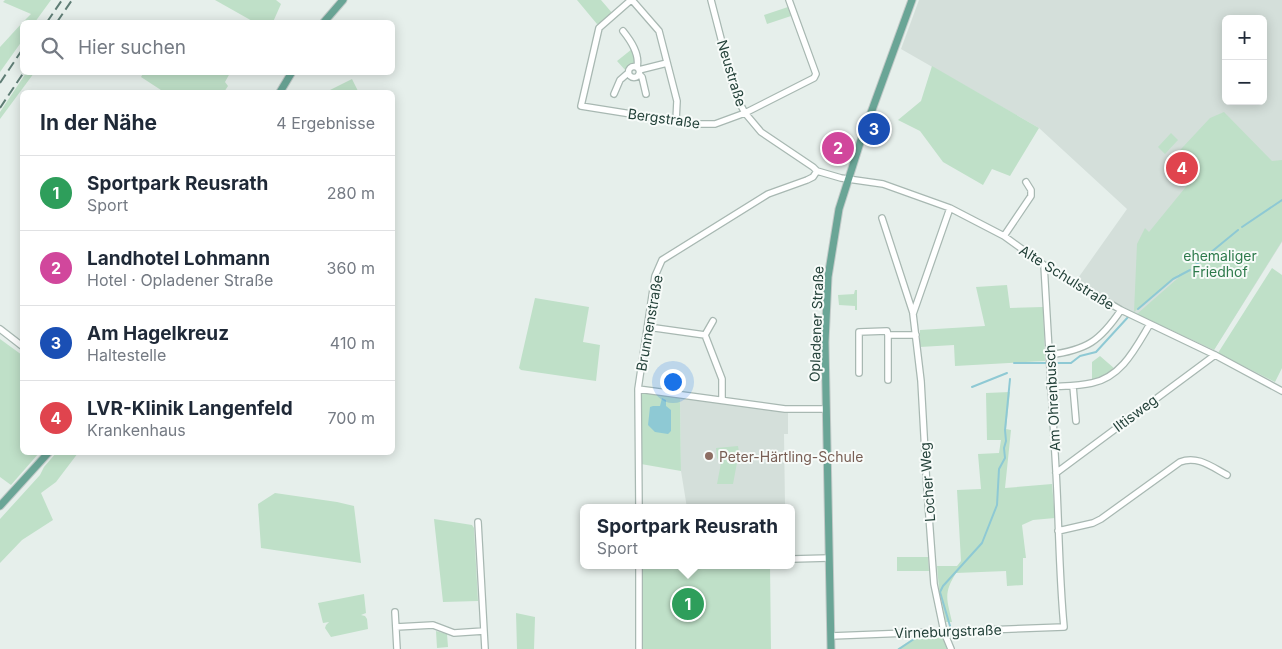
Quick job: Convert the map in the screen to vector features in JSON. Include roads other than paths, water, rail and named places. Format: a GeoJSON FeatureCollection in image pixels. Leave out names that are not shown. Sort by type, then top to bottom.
{"type":"FeatureCollection","features":[{"type":"Feature","properties":{"kind":"main road"},"geometry":{"type":"LineString","coordinates":[[326,20],[343,0]]}},
{"type":"Feature","properties":{"kind":"main road","name":"Opladener Straße"},"geometry":{"type":"LineString","coordinates":[[831,649],[826,409],[828,277],[835,229],[847,179],[912,0]]}},
{"type":"Feature","properties":{"kind":"main road"},"geometry":{"type":"LineString","coordinates":[[281,90],[290,75]]}},
{"type":"Feature","properties":{"kind":"main road"},"geometry":{"type":"LineString","coordinates":[[0,506],[46,455]]}},
{"type":"Feature","properties":{"kind":"street"},"geometry":{"type":"LineString","coordinates":[[632,0],[659,31],[677,101],[676,121]]}},
{"type":"Feature","properties":{"kind":"street","name":"Bergstraße"},"geometry":{"type":"LineString","coordinates":[[632,0],[599,28],[581,106],[694,124],[715,124],[745,113],[814,78],[816,74],[789,0]]}},
{"type":"Feature","properties":{"kind":"street","name":"Neustraße"},"geometry":{"type":"LineString","coordinates":[[710,0],[733,85],[745,113],[761,132],[817,171],[847,179]]}},
{"type":"Feature","properties":{"kind":"street"},"geometry":{"type":"LineString","coordinates":[[623,32],[633,43],[638,71],[642,77],[646,94]]}},
{"type":"Feature","properties":{"kind":"street"},"geometry":{"type":"LineString","coordinates":[[614,94],[620,80],[628,73],[633,78],[638,71],[667,63]]}},
{"type":"Feature","properties":{"kind":"street","name":"Brunnenstraße"},"geometry":{"type":"LineString","coordinates":[[639,504],[638,389],[655,276],[662,260],[768,194],[807,180],[813,177],[817,171]]}},
{"type":"Feature","properties":{"kind":"street","name":"Alte Schulstraße"},"geometry":{"type":"LineString","coordinates":[[847,179],[884,184],[950,208],[1004,236],[1044,265],[1122,310],[1282,390]]}},
{"type":"Feature","properties":{"kind":"street"},"geometry":{"type":"LineString","coordinates":[[1004,236],[1031,196],[1031,190],[1026,182]]}},
{"type":"Feature","properties":{"kind":"street","name":"Locher Weg"},"geometry":{"type":"LineString","coordinates":[[913,314],[950,208]]}},
{"type":"Feature","properties":{"kind":"street","name":"Locher Weg"},"geometry":{"type":"LineString","coordinates":[[882,218],[913,314],[921,381],[926,488],[934,584],[944,632],[951,649]]}},
{"type":"Feature","properties":{"kind":"street","name":"Am Ohrenbusch"},"geometry":{"type":"LineString","coordinates":[[1044,265],[1064,627]]}},
{"type":"Feature","properties":{"kind":"street"},"geometry":{"type":"LineString","coordinates":[[1049,355],[1064,353],[1086,346],[1107,330],[1122,310]]}},
{"type":"Feature","properties":{"kind":"street"},"geometry":{"type":"LineString","coordinates":[[705,335],[713,321]]}},
{"type":"Feature","properties":{"kind":"street"},"geometry":{"type":"LineString","coordinates":[[1050,387],[1094,383],[1111,376],[1134,351],[1150,324]]}},
{"type":"Feature","properties":{"kind":"street"},"geometry":{"type":"LineString","coordinates":[[648,327],[705,335]]}},
{"type":"Feature","properties":{"kind":"street"},"geometry":{"type":"LineString","coordinates":[[0,329],[20,344]]}},
{"type":"Feature","properties":{"kind":"street"},"geometry":{"type":"LineString","coordinates":[[859,373],[859,332],[887,331],[888,380]]}},
{"type":"Feature","properties":{"kind":"street"},"geometry":{"type":"LineString","coordinates":[[705,335],[722,379],[722,400]]}},
{"type":"Feature","properties":{"kind":"street"},"geometry":{"type":"LineString","coordinates":[[888,336],[916,335]]}},
{"type":"Feature","properties":{"kind":"street","name":"Iltisweg"},"geometry":{"type":"LineString","coordinates":[[1056,472],[1215,355]]}},
{"type":"Feature","properties":{"kind":"street"},"geometry":{"type":"LineString","coordinates":[[1074,386],[1076,421]]}},
{"type":"Feature","properties":{"kind":"street"},"geometry":{"type":"LineString","coordinates":[[638,389],[785,409],[826,409]]}},
{"type":"Feature","properties":{"kind":"street"},"geometry":{"type":"LineString","coordinates":[[1058,531],[1101,520],[1180,462],[1188,459],[1199,461],[1227,475]]}},
{"type":"Feature","properties":{"kind":"street"},"geometry":{"type":"LineString","coordinates":[[478,522],[486,649]]}},
{"type":"Feature","properties":{"kind":"street"},"geometry":{"type":"LineString","coordinates":[[795,559],[829,558]]}},
{"type":"Feature","properties":{"kind":"street"},"geometry":{"type":"LineString","coordinates":[[638,649],[639,569]]}},
{"type":"Feature","properties":{"kind":"street"},"geometry":{"type":"LineString","coordinates":[[394,612],[397,649]]}},
{"type":"Feature","properties":{"kind":"street"},"geometry":{"type":"LineString","coordinates":[[396,627],[433,625],[454,633],[484,631]]}},
{"type":"Feature","properties":{"kind":"street","name":"Virneburgstraße"},"geometry":{"type":"LineString","coordinates":[[831,636],[1064,627]]}},
{"type":"Feature","properties":{"kind":"water"},"geometry":{"type":"Polygon","coordinates":[[[662,398],[666,400],[666,406],[671,410],[671,431],[668,434],[655,432],[648,425],[650,407],[660,406],[662,398]]]}},
{"type":"Feature","properties":{"kind":"waterway"},"geometry":{"type":"LineString","coordinates":[[1242,227],[1282,200]]}},
{"type":"Feature","properties":{"kind":"waterway"},"geometry":{"type":"LineString","coordinates":[[1193,267],[1238,230]]}},
{"type":"Feature","properties":{"kind":"waterway"},"geometry":{"type":"LineString","coordinates":[[1138,309],[1173,279],[1190,270]]}},
{"type":"Feature","properties":{"kind":"waterway"},"geometry":{"type":"LineString","coordinates":[[1054,363],[1071,363],[1080,356],[1096,352],[1129,316]]}},
{"type":"Feature","properties":{"kind":"waterway"},"geometry":{"type":"LineString","coordinates":[[1014,363],[1047,363]]}},
{"type":"Feature","properties":{"kind":"waterway"},"geometry":{"type":"LineString","coordinates":[[972,387],[1007,373]]}},
{"type":"Feature","properties":{"kind":"waterway"},"geometry":{"type":"LineString","coordinates":[[950,626],[940,592],[943,586],[982,543],[997,505],[999,469],[1005,458],[1005,430],[1010,379]]}},
{"type":"Feature","properties":{"kind":"waterway"},"geometry":{"type":"LineString","coordinates":[[899,649],[917,637],[943,635]]}},
{"type":"Feature","properties":{"kind":"railway"},"geometry":{"type":"LineString","coordinates":[[48,20],[62,0]]}},
{"type":"Feature","properties":{"kind":"railway"},"geometry":{"type":"LineString","coordinates":[[58,20],[72,0]]}},
{"type":"Feature","properties":{"kind":"railway"},"geometry":{"type":"LineString","coordinates":[[0,83],[20,53]]}},
{"type":"Feature","properties":{"kind":"railway"},"geometry":{"type":"LineString","coordinates":[[0,108],[22,75]]}},
{"type":"Feature","properties":{"kind":"place","name":"Am Hagelkreuz"},"geometry":{"type":"Point","coordinates":[874,129]}},
{"type":"Feature","properties":{"kind":"place","name":"Landhotel Lohmann"},"geometry":{"type":"Point","coordinates":[838,148]}},
{"type":"Feature","properties":{"kind":"place","name":"LVR-Klinik Langenfeld"},"geometry":{"type":"Point","coordinates":[1182,168]}},
{"type":"Feature","properties":{"kind":"place","name":"Peter-Härtling-Schule"},"geometry":{"type":"Point","coordinates":[709,456]}},
{"type":"Feature","properties":{"kind":"place","name":"Sportpark Reusrath"},"geometry":{"type":"Point","coordinates":[688,604]}},
{"type":"Feature","properties":{"kind":"park label","name":"ehemaliger Friedhof"},"geometry":{"type":"Point","coordinates":[1220,264]}}]}
